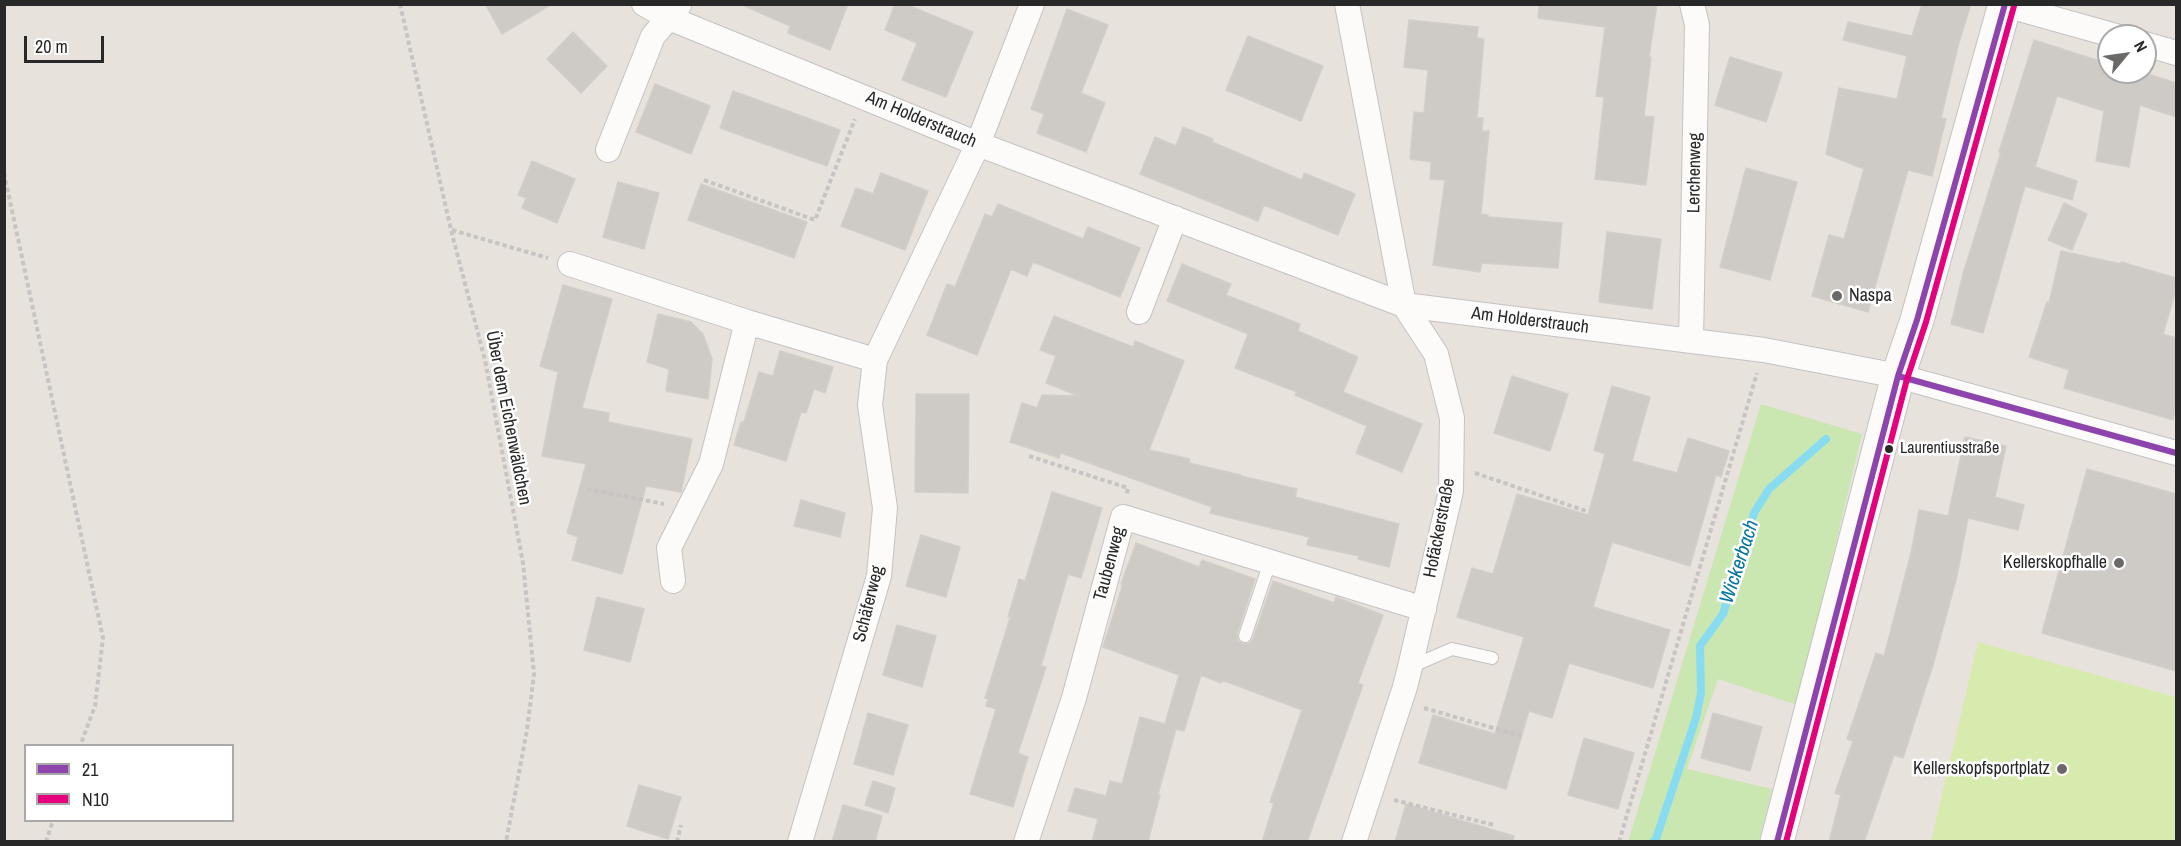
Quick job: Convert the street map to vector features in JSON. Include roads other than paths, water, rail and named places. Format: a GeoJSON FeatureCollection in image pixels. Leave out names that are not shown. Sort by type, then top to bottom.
{"type":"FeatureCollection","features":[{"type":"Feature","properties":{"kind":"street","name":"Am Holderstrauch"},"geometry":{"type":"LineString","coordinates":[[644,4],[675,11],[864,96],[978,144],[1404,305],[1764,350],[1899,375]]}},
{"type":"Feature","properties":{"kind":"street","name":"Schäferweg"},"geometry":{"type":"LineString","coordinates":[[800,842],[879,576],[885,508],[870,405],[875,360],[978,144],[1032,4]]}},
{"type":"Feature","properties":{"kind":"street","name":"Hofäckerstraße"},"geometry":{"type":"LineString","coordinates":[[1347,4],[1404,305],[1437,354],[1452,418],[1451,491],[1424,609],[1401,701],[1354,842]]}},
{"type":"Feature","properties":{"kind":"street","name":"Lerchenweg"},"geometry":{"type":"LineString","coordinates":[[1691,341],[1697,25],[1692,4]]}},
{"type":"Feature","properties":{"kind":"street"},"geometry":{"type":"LineString","coordinates":[[1777,842],[1899,375],[1917,320],[2005,5],[2097,31]]}},
{"type":"Feature","properties":{"kind":"street"},"geometry":{"type":"LineString","coordinates":[[608,150],[652,36],[675,11]]}},
{"type":"Feature","properties":{"kind":"street"},"geometry":{"type":"LineString","coordinates":[[2157,47],[2176,53]]}},
{"type":"Feature","properties":{"kind":"street"},"geometry":{"type":"LineString","coordinates":[[1139,312],[1175,218]]}},
{"type":"Feature","properties":{"kind":"street"},"geometry":{"type":"LineString","coordinates":[[570,264],[747,322],[875,360]]}},
{"type":"Feature","properties":{"kind":"street"},"geometry":{"type":"LineString","coordinates":[[673,581],[669,548],[711,464],[747,322]]}},
{"type":"Feature","properties":{"kind":"street"},"geometry":{"type":"LineString","coordinates":[[1899,375],[2176,453]]}},
{"type":"Feature","properties":{"kind":"street","name":"Taubenweg"},"geometry":{"type":"LineString","coordinates":[[1026,842],[1074,698],[1123,518],[1424,609]]}},
{"type":"Feature","properties":{"kind":"lane"},"geometry":{"type":"LineString","coordinates":[[1245,636],[1270,562]]}},
{"type":"Feature","properties":{"kind":"lane"},"geometry":{"type":"LineString","coordinates":[[1410,667],[1452,649],[1492,658]]}},
{"type":"Feature","properties":{"kind":"waterway","name":"Wickerbach"},"geometry":{"type":"LineString","coordinates":[[1653,842],[1656,839],[1696,718],[1701,693],[1700,646],[1723,614],[1754,513],[1769,489],[1826,439]]}},
{"type":"Feature","properties":{"kind":"place","name":"Naspa"},"geometry":{"type":"Point","coordinates":[1837,296]}},
{"type":"Feature","properties":{"kind":"place","name":"Laurentiusstraße"},"geometry":{"type":"Point","coordinates":[1889,449]}},
{"type":"Feature","properties":{"kind":"place","name":"Kellerskopfhalle"},"geometry":{"type":"Point","coordinates":[2119,563]}},
{"type":"Feature","properties":{"kind":"place","name":"Kellerskopfsportplatz"},"geometry":{"type":"Point","coordinates":[2062,769]}}]}
